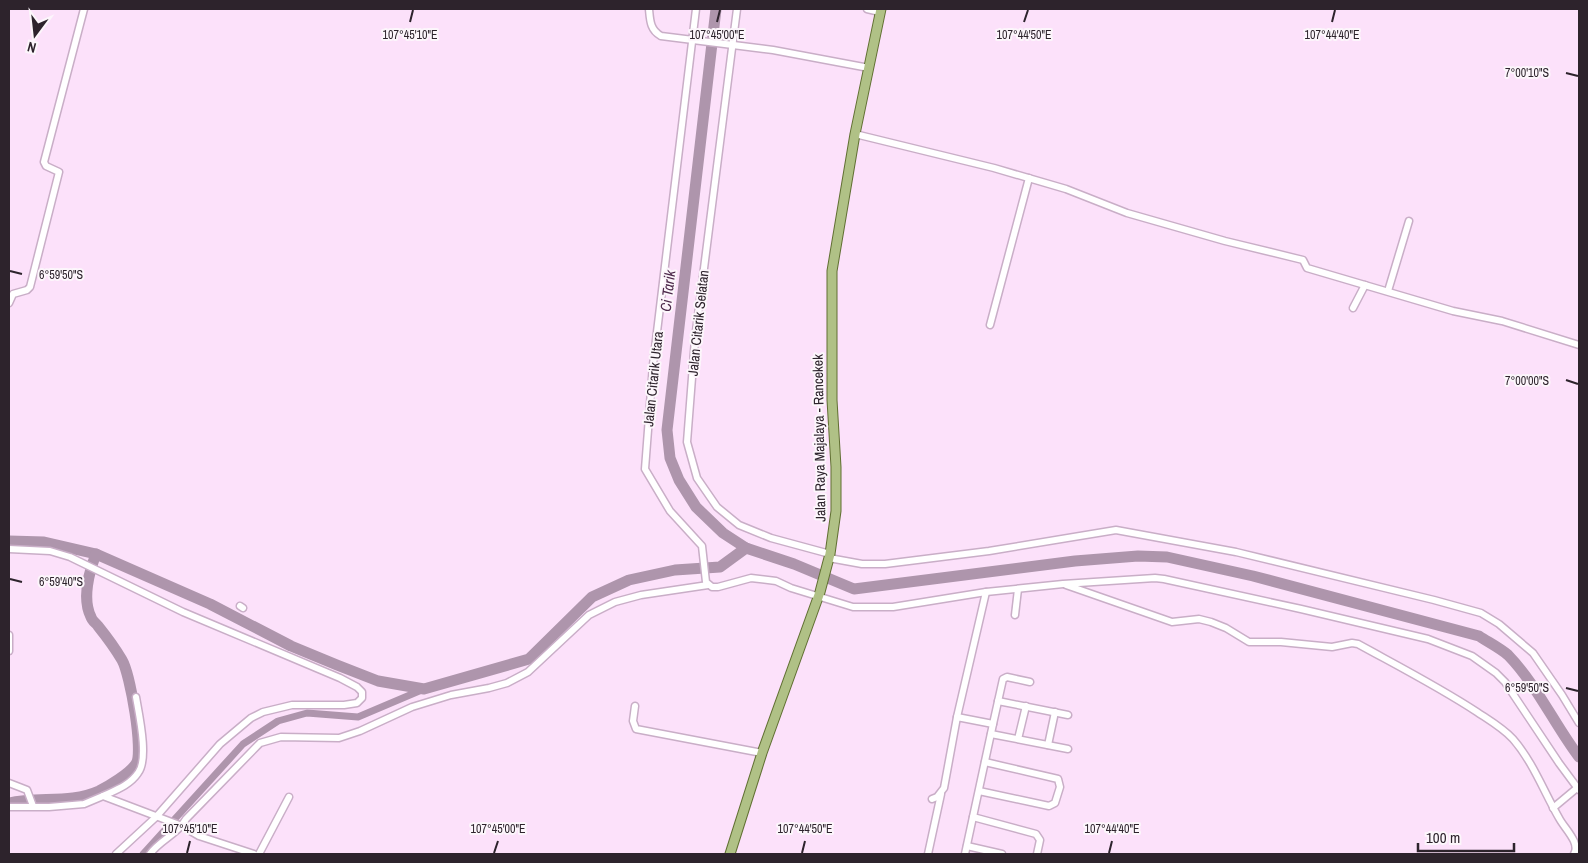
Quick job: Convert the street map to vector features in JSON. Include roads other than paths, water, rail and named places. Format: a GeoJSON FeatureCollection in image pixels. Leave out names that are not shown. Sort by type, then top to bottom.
{"type":"FeatureCollection","features":[{"type":"Feature","properties":{"kind":"main road","name":"Jalan Raya Majalaya - Rancekek"},"geometry":{"type":"LineString","coordinates":[[730,854],[762,753],[819,594],[830,556],[836,511],[836,467],[832,400],[832,272],[855,134],[881,10]]}},
{"type":"Feature","properties":{"kind":"street"},"geometry":{"type":"LineString","coordinates":[[12,298],[30,287],[59,176],[58,171],[46,166],[44,162],[84,9]]}},
{"type":"Feature","properties":{"kind":"street"},"geometry":{"type":"LineString","coordinates":[[649,9],[650,24],[656,33],[671,38],[731,44],[869,68]]}},
{"type":"Feature","properties":{"kind":"street","name":"Jalan Citarik Utara"},"geometry":{"type":"LineString","coordinates":[[696,9],[694,40],[653,365],[645,469],[670,511],[702,546],[707,584]]}},
{"type":"Feature","properties":{"kind":"street","name":"Jalan Citarik Selatan"},"geometry":{"type":"LineString","coordinates":[[737,9],[731,44],[696,329],[687,442],[697,478],[717,507],[739,525],[772,538],[862,564],[885,564],[990,551],[1116,530],[1236,552],[1434,600],[1481,613],[1505,628],[1533,653],[1579,723]]}},
{"type":"Feature","properties":{"kind":"street"},"geometry":{"type":"LineString","coordinates":[[867,9],[881,10]]}},
{"type":"Feature","properties":{"kind":"street"},"geometry":{"type":"LineString","coordinates":[[855,134],[1029,178],[1066,189],[1127,212],[1303,260],[1307,268],[1453,311],[1502,321],[1579,345]]}},
{"type":"Feature","properties":{"kind":"street"},"geometry":{"type":"LineString","coordinates":[[990,326],[1029,178]]}},
{"type":"Feature","properties":{"kind":"street"},"geometry":{"type":"LineString","coordinates":[[1388,291],[1409,221]]}},
{"type":"Feature","properties":{"kind":"street"},"geometry":{"type":"LineString","coordinates":[[1354,308],[1365,285]]}},
{"type":"Feature","properties":{"kind":"street"},"geometry":{"type":"LineString","coordinates":[[9,549],[50,551],[92,566],[183,612],[340,678],[357,687],[362,692],[362,698],[357,703],[344,705],[292,705],[263,712],[251,718],[220,744],[158,817],[116,854]]}},
{"type":"Feature","properties":{"kind":"street"},"geometry":{"type":"LineString","coordinates":[[150,854],[156,846],[181,826],[260,743],[281,737],[338,738],[360,731],[412,707],[451,695],[489,688],[507,682],[528,672],[589,615],[615,602],[641,595],[707,584],[712,588],[718,588],[751,578],[776,581],[791,588],[819,594],[853,607],[893,607],[986,592],[1063,584],[1155,578],[1428,640],[1472,656],[1490,668],[1505,682],[1578,789],[1554,808]]}},
{"type":"Feature","properties":{"kind":"street"},"geometry":{"type":"LineString","coordinates":[[1063,584],[1172,622],[1198,620],[1211,622],[1226,628],[1249,642],[1281,642],[1332,647],[1352,643],[1358,644],[1464,704],[1511,737],[1539,779],[1576,844],[1574,854]]}},
{"type":"Feature","properties":{"kind":"street"},"geometry":{"type":"LineString","coordinates":[[1015,615],[1018,589]]}},
{"type":"Feature","properties":{"kind":"street"},"geometry":{"type":"LineString","coordinates":[[928,854],[986,592]]}},
{"type":"Feature","properties":{"kind":"street"},"geometry":{"type":"LineString","coordinates":[[9,635],[9,650]]}},
{"type":"Feature","properties":{"kind":"street"},"geometry":{"type":"LineString","coordinates":[[965,854],[1004,678],[1030,682]]}},
{"type":"Feature","properties":{"kind":"street"},"geometry":{"type":"LineString","coordinates":[[9,807],[32,804],[49,807],[84,804],[131,781],[142,768],[144,756],[136,697]]}},
{"type":"Feature","properties":{"kind":"street"},"geometry":{"type":"LineString","coordinates":[[998,701],[1068,715]]}},
{"type":"Feature","properties":{"kind":"street"},"geometry":{"type":"LineString","coordinates":[[635,706],[633,721],[636,729],[762,753]]}},
{"type":"Feature","properties":{"kind":"street"},"geometry":{"type":"LineString","coordinates":[[1018,740],[1026,706]]}},
{"type":"Feature","properties":{"kind":"street"},"geometry":{"type":"LineString","coordinates":[[1048,746],[1055,712]]}},
{"type":"Feature","properties":{"kind":"street"},"geometry":{"type":"LineString","coordinates":[[958,717],[993,724]]}},
{"type":"Feature","properties":{"kind":"street"},"geometry":{"type":"LineString","coordinates":[[991,734],[1068,750]]}},
{"type":"Feature","properties":{"kind":"street"},"geometry":{"type":"LineString","coordinates":[[979,791],[1049,806],[1055,803],[1060,787],[1058,778],[985,762]]}},
{"type":"Feature","properties":{"kind":"street"},"geometry":{"type":"LineString","coordinates":[[9,783],[27,790],[32,804]]}},
{"type":"Feature","properties":{"kind":"street"},"geometry":{"type":"LineString","coordinates":[[932,799],[941,793]]}},
{"type":"Feature","properties":{"kind":"street"},"geometry":{"type":"LineString","coordinates":[[103,796],[181,826],[199,836],[254,854]]}},
{"type":"Feature","properties":{"kind":"street"},"geometry":{"type":"LineString","coordinates":[[259,854],[289,797]]}},
{"type":"Feature","properties":{"kind":"street"},"geometry":{"type":"LineString","coordinates":[[973,817],[1036,834],[1040,840],[1037,854]]}},
{"type":"Feature","properties":{"kind":"street"},"geometry":{"type":"LineString","coordinates":[[966,846],[1002,854]]}},
{"type":"Feature","properties":{"kind":"waterway","name":"Ci Tarik"},"geometry":{"type":"LineString","coordinates":[[716,9],[667,430],[670,458],[679,480],[696,507],[723,533],[746,548],[794,564],[854,589],[1075,561],[1138,556],[1167,557],[1253,576],[1479,636],[1505,652],[1528,679],[1579,757]]}},
{"type":"Feature","properties":{"kind":"waterway"},"geometry":{"type":"LineString","coordinates":[[9,541],[44,542],[96,554]]}},
{"type":"Feature","properties":{"kind":"waterway"},"geometry":{"type":"LineString","coordinates":[[9,803],[65,799],[88,795],[113,783],[129,772],[136,764],[138,757],[137,730],[129,680],[122,660],[92,620],[88,610],[88,586],[96,554],[210,604],[291,646],[337,665],[378,681],[424,689],[529,659],[592,597],[629,580],[675,570],[720,567],[746,548]]}},
{"type":"Feature","properties":{"kind":"waterway"},"geometry":{"type":"LineString","coordinates":[[143,854],[243,744],[278,721],[307,713],[358,717],[424,689]]}}]}
